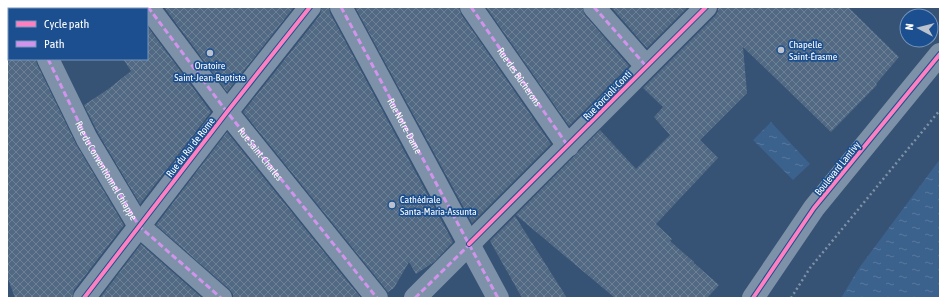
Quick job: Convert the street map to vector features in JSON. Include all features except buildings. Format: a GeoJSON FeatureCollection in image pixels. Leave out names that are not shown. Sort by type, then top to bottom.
{"type":"FeatureCollection","features":[{"type":"Feature","properties":{"kind":"street","name":"Rue Saint-Charles"},"geometry":{"type":"LineString","coordinates":[[148,7],[227,112],[377,298]]}},
{"type":"Feature","properties":{"kind":"street","name":"Rue du Roi de Rome"},"geometry":{"type":"LineString","coordinates":[[84,298],[310,7]]}},
{"type":"Feature","properties":{"kind":"street","name":"Rue Notre-Dame"},"geometry":{"type":"LineString","coordinates":[[341,7],[498,298]]}},
{"type":"Feature","properties":{"kind":"street","name":"Rue des Bûcherons"},"geometry":{"type":"LineString","coordinates":[[471,7],[568,146]]}},
{"type":"Feature","properties":{"kind":"street"},"geometry":{"type":"LineString","coordinates":[[594,7],[646,66]]}},
{"type":"Feature","properties":{"kind":"street","name":"Rue Forcioli-Conti"},"geometry":{"type":"LineString","coordinates":[[415,298],[706,7]]}},
{"type":"Feature","properties":{"kind":"street","name":"Boulevard Lantivy"},"geometry":{"type":"LineString","coordinates":[[753,298],[814,208],[940,54]]}},
{"type":"Feature","properties":{"kind":"street","name":"Rue du Conventionnel Chiappe"},"geometry":{"type":"LineString","coordinates":[[48,60],[87,139],[139,226],[221,298]]}},
{"type":"Feature","properties":{"kind":"path"},"geometry":{"type":"LineString","coordinates":[[791,298],[810,268],[940,110]]}},
{"type":"Feature","properties":{"kind":"water"},"geometry":{"type":"Polygon","coordinates":[[[771,122],[810,164],[793,180],[753,140],[771,122]]]}},
{"type":"Feature","properties":{"kind":"water"},"geometry":{"type":"Polygon","coordinates":[[[940,159],[940,298],[841,298],[859,268],[940,159]]]}},
{"type":"Feature","properties":{"kind":"marked path"},"geometry":{"type":"LineString","coordinates":[[148,7],[227,112],[377,298]]}},
{"type":"Feature","properties":{"kind":"marked path"},"geometry":{"type":"LineString","coordinates":[[341,7],[498,298]]}},
{"type":"Feature","properties":{"kind":"marked path"},"geometry":{"type":"LineString","coordinates":[[471,7],[568,146]]}},
{"type":"Feature","properties":{"kind":"marked path"},"geometry":{"type":"LineString","coordinates":[[594,7],[646,66]]}},
{"type":"Feature","properties":{"kind":"marked path"},"geometry":{"type":"LineString","coordinates":[[48,60],[87,139],[139,226],[221,298]]}},
{"type":"Feature","properties":{"kind":"marked path"},"geometry":{"type":"LineString","coordinates":[[415,298],[472,242]]}},
{"type":"Feature","properties":{"kind":"cycle path"},"geometry":{"type":"LineString","coordinates":[[84,298],[310,7]]}},
{"type":"Feature","properties":{"kind":"cycle path"},"geometry":{"type":"LineString","coordinates":[[469,244],[706,7]]}},
{"type":"Feature","properties":{"kind":"cycle path"},"geometry":{"type":"LineString","coordinates":[[753,298],[814,208],[940,54]]}},
{"type":"Feature","properties":{"kind":"place","name":"Chapelle Saint-Érasme"},"geometry":{"type":"Point","coordinates":[781,50]}},
{"type":"Feature","properties":{"kind":"place","name":"Oratoire Saint-Jean-Baptiste"},"geometry":{"type":"Point","coordinates":[210,53]}},
{"type":"Feature","properties":{"kind":"place","name":"Cathédrale Santa-Maria-Assunta"},"geometry":{"type":"Point","coordinates":[392,205]}}]}
